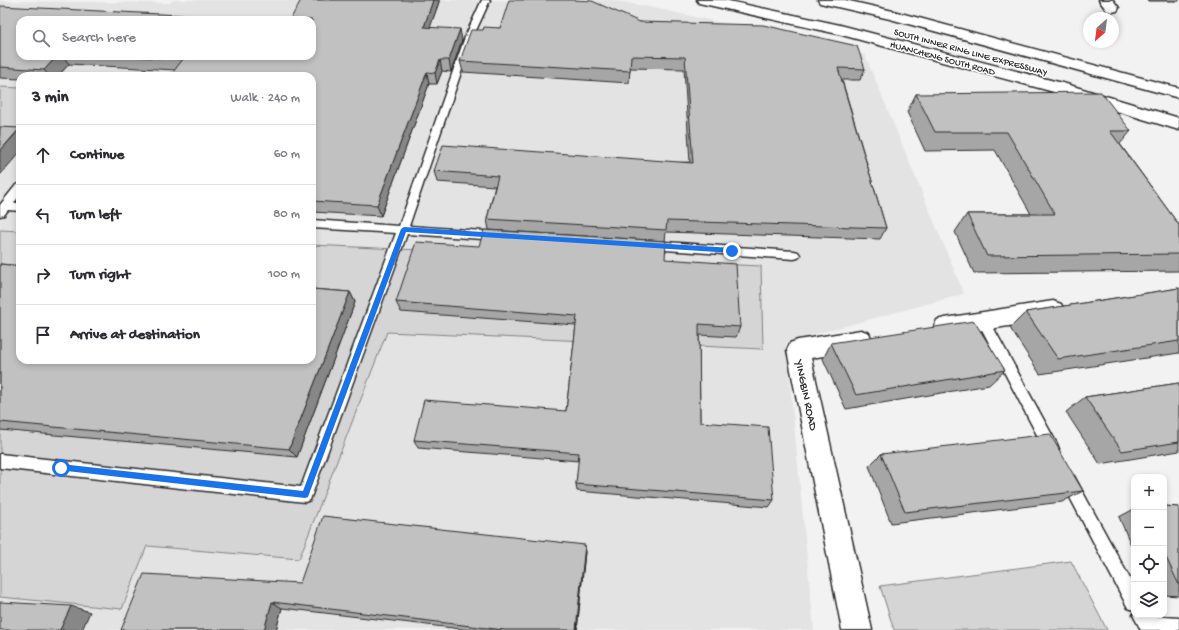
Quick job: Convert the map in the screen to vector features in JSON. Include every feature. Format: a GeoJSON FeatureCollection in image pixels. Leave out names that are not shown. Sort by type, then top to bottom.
{"type":"FeatureCollection","features":[{"type":"Feature","properties":{"kind":"main road","name":"HUANCHENG SOUTH ROAD"},"geometry":{"type":"LineString","coordinates":[[704,0],[840,30],[1060,88],[1179,124]]}},
{"type":"Feature","properties":{"kind":"main road","name":"SOUTH INNER RING LINE EXPRESSWAY"},"geometry":{"type":"LineString","coordinates":[[762,0],[887,28],[1076,79],[1179,110]]}},
{"type":"Feature","properties":{"kind":"main road","name":"SOUTH INNER RING LINE EXPRESSWAY"},"geometry":{"type":"LineString","coordinates":[[825,0],[893,15],[1179,93]]}},
{"type":"Feature","properties":{"kind":"main road"},"geometry":{"type":"LineString","coordinates":[[886,0],[1140,68]]}},
{"type":"Feature","properties":{"kind":"main road"},"geometry":{"type":"LineString","coordinates":[[922,330],[1070,307]]}},
{"type":"Feature","properties":{"kind":"main road","name":"YINGBIN ROAD"},"geometry":{"type":"LineString","coordinates":[[857,630],[798,350],[883,336]]}},
{"type":"Feature","properties":{"kind":"lane"},"geometry":{"type":"LineString","coordinates":[[0,461],[305,495],[404,229],[469,36],[486,0]]}},
{"type":"Feature","properties":{"kind":"lane"},"geometry":{"type":"LineString","coordinates":[[3,209],[16,193]]}},
{"type":"Feature","properties":{"kind":"lane"},"geometry":{"type":"LineString","coordinates":[[3,209],[16,207]]}},
{"type":"Feature","properties":{"kind":"lane"},"geometry":{"type":"LineString","coordinates":[[316,224],[507,236]]}},
{"type":"Feature","properties":{"kind":"lane"},"geometry":{"type":"LineString","coordinates":[[643,245],[794,255]]}},
{"type":"Feature","properties":{"kind":"lane"},"geometry":{"type":"LineString","coordinates":[[983,320],[1131,596]]}},
{"type":"Feature","properties":{"kind":"lane"},"geometry":{"type":"LineString","coordinates":[[1143,618],[1146,624],[1179,626]]}},
{"type":"Feature","properties":{"kind":"shaded area"},"geometry":{"type":"Polygon","coordinates":[[[173,0],[610,0],[650,7],[865,55],[964,294],[786,342],[814,630],[0,630],[0,1],[170,3],[173,0]]]}},
{"type":"Feature","properties":{"kind":"shaded area"},"geometry":{"type":"Polygon","coordinates":[[[0,87],[16,88],[16,132],[0,131],[0,87]]]}},
{"type":"Feature","properties":{"kind":"shaded area"},"geometry":{"type":"Polygon","coordinates":[[[0,230],[16,231],[16,364],[316,364],[316,245],[761,266],[763,349],[387,332],[299,559],[147,546],[122,609],[0,597],[0,230]]]}},
{"type":"Feature","properties":{"kind":"shaded area"},"geometry":{"type":"Polygon","coordinates":[[[1071,561],[1107,630],[894,630],[880,586],[1071,561]]]}},
{"type":"Feature","properties":{"kind":"building"},"geometry":{"type":"Polygon","coordinates":[[[301,0],[433,0],[424,27],[460,29],[449,60],[440,60],[435,73],[427,72],[377,205],[316,201],[316,72],[173,72],[182,60],[316,60],[316,16],[292,16],[301,0]]]}},
{"type":"Feature","properties":{"kind":"building"},"geometry":{"type":"Polygon","coordinates":[[[509,0],[592,1],[640,22],[763,25],[857,46],[865,69],[838,68],[886,228],[667,221],[666,230],[487,219],[498,176],[434,171],[443,145],[693,163],[685,57],[631,56],[630,71],[460,61],[471,30],[483,30],[484,27],[500,28],[509,0]]]}},
{"type":"Feature","properties":{"kind":"building"},"geometry":{"type":"Polygon","coordinates":[[[0,6],[200,16],[16,16],[16,60],[53,60],[44,70],[0,67],[0,6]]]}},
{"type":"Feature","properties":{"kind":"building"},"geometry":{"type":"Polygon","coordinates":[[[1101,92],[1131,131],[1110,131],[1179,225],[1179,254],[987,256],[967,214],[1055,214],[1007,132],[935,132],[916,94],[1101,92]]]}},
{"type":"Feature","properties":{"kind":"building"},"geometry":{"type":"Polygon","coordinates":[[[0,127],[16,128],[16,133],[0,151],[0,127]]]}},
{"type":"Feature","properties":{"kind":"building"},"geometry":{"type":"Polygon","coordinates":[[[484,230],[666,241],[665,259],[736,264],[740,327],[699,324],[700,422],[768,427],[774,500],[576,484],[579,453],[414,440],[424,400],[566,411],[577,316],[396,302],[416,242],[479,246],[484,230]]]}},
{"type":"Feature","properties":{"kind":"building"},"geometry":{"type":"Polygon","coordinates":[[[0,264],[16,266],[16,364],[316,364],[316,289],[350,292],[289,449],[0,422],[0,264]]]}},
{"type":"Feature","properties":{"kind":"building"},"geometry":{"type":"Polygon","coordinates":[[[1179,288],[1179,341],[1058,359],[1026,312],[1179,288]]]}},
{"type":"Feature","properties":{"kind":"building"},"geometry":{"type":"Polygon","coordinates":[[[974,321],[1005,370],[856,395],[831,343],[974,321]]]}},
{"type":"Feature","properties":{"kind":"building"},"geometry":{"type":"Polygon","coordinates":[[[1179,383],[1179,442],[1122,451],[1085,397],[1179,383]]]}},
{"type":"Feature","properties":{"kind":"building"},"geometry":{"type":"Polygon","coordinates":[[[1050,434],[1083,491],[905,512],[881,454],[1050,434]]]}},
{"type":"Feature","properties":{"kind":"building"},"geometry":{"type":"Polygon","coordinates":[[[1167,506],[1179,507],[1179,585],[1167,559],[1167,506]]]}},
{"type":"Feature","properties":{"kind":"building"},"geometry":{"type":"Polygon","coordinates":[[[323,516],[585,545],[576,630],[504,630],[272,602],[264,630],[121,630],[144,574],[300,583],[323,516]]]}},
{"type":"Feature","properties":{"kind":"building"},"geometry":{"type":"Polygon","coordinates":[[[0,602],[71,606],[60,630],[0,630],[0,602]]]}},
{"type":"Feature","properties":{"kind":"route"},"geometry":{"type":"LineString","coordinates":[[61,468],[305,495],[404,229],[732,251]]}}]}
